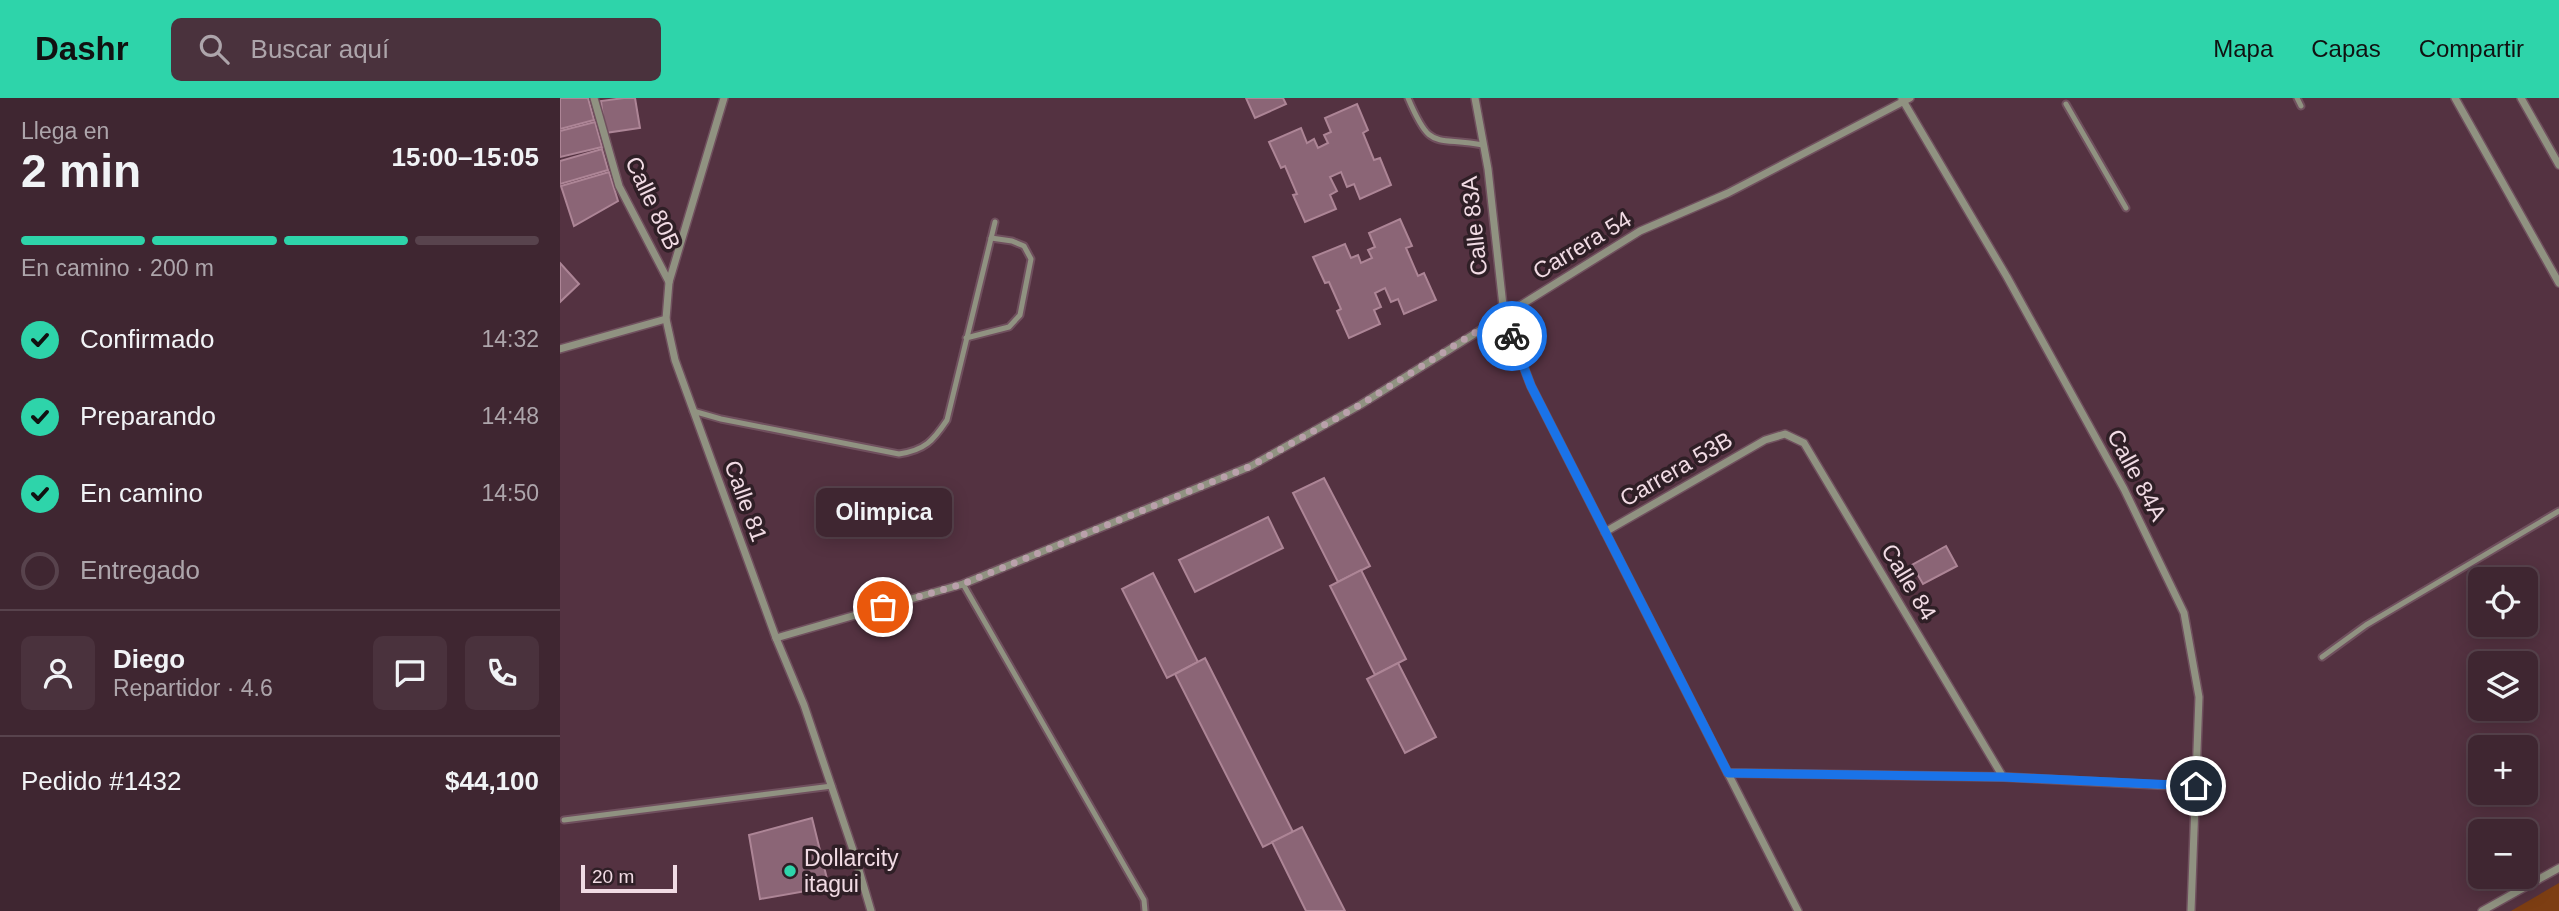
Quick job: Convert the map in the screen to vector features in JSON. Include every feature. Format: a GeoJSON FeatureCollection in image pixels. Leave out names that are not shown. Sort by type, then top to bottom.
{"type":"FeatureCollection","features":[{"type":"Feature","properties":{"kind":"street","name":"Calle 80B"},"geometry":{"type":"LineString","coordinates":[[594,98],[619,186],[669,282]]}},
{"type":"Feature","properties":{"kind":"street","name":"Calle 81"},"geometry":{"type":"LineString","coordinates":[[724,98],[669,282],[666,319],[675,360],[776,638],[804,705],[855,853],[871,911]]}},
{"type":"Feature","properties":{"kind":"street","name":"Calle 83A"},"geometry":{"type":"LineString","coordinates":[[1475,98],[1503,315],[1531,386],[1798,911]]}},
{"type":"Feature","properties":{"kind":"street"},"geometry":{"type":"LineString","coordinates":[[2455,98],[2559,283]]}},
{"type":"Feature","properties":{"kind":"street"},"geometry":{"type":"LineString","coordinates":[[2521,98],[2559,165]]}},
{"type":"Feature","properties":{"kind":"street","name":"Carrera 54"},"geometry":{"type":"LineString","coordinates":[[776,638],[963,584],[1251,466],[1360,405],[1640,231],[1728,193],[1905,99]]}},
{"type":"Feature","properties":{"kind":"street","name":"Calle 84A"},"geometry":{"type":"LineString","coordinates":[[1905,99],[2124,489],[2184,613],[2199,697],[2190,911]]}},
{"type":"Feature","properties":{"kind":"street"},"geometry":{"type":"LineString","coordinates":[[560,349],[666,319]]}},
{"type":"Feature","properties":{"kind":"street","name":"Calle 84"},"geometry":{"type":"LineString","coordinates":[[1765,440],[1785,434],[1804,443],[2003,777]]}},
{"type":"Feature","properties":{"kind":"street","name":"Carrera 53B"},"geometry":{"type":"LineString","coordinates":[[1605,532],[1765,440]]}},
{"type":"Feature","properties":{"kind":"street"},"geometry":{"type":"LineString","coordinates":[[1728,773],[2003,777],[2196,786]]}},
{"type":"Feature","properties":{"kind":"street"},"geometry":{"type":"LineString","coordinates":[[2483,911],[2559,868]]}},
{"type":"Feature","properties":{"kind":"lane"},"geometry":{"type":"LineString","coordinates":[[1408,98],[1420,127],[1429,135],[1439,141],[1483,145]]}},
{"type":"Feature","properties":{"kind":"lane"},"geometry":{"type":"LineString","coordinates":[[2297,98],[2301,107]]}},
{"type":"Feature","properties":{"kind":"lane"},"geometry":{"type":"LineString","coordinates":[[2066,104],[2126,208]]}},
{"type":"Feature","properties":{"kind":"lane"},"geometry":{"type":"LineString","coordinates":[[693,411],[721,419],[899,454],[917,451],[935,438],[947,420],[995,222]]}},
{"type":"Feature","properties":{"kind":"lane"},"geometry":{"type":"LineString","coordinates":[[966,338],[1009,327],[1020,315],[1031,259],[1024,246],[991,238]]}},
{"type":"Feature","properties":{"kind":"lane"},"geometry":{"type":"LineString","coordinates":[[2322,657],[2366,625],[2559,511]]}},
{"type":"Feature","properties":{"kind":"lane"},"geometry":{"type":"LineString","coordinates":[[963,584],[1144,901],[1145,911]]}},
{"type":"Feature","properties":{"kind":"lane"},"geometry":{"type":"LineString","coordinates":[[564,820],[832,786]]}},
{"type":"Feature","properties":{"kind":"shaded area"},"geometry":{"type":"Polygon","coordinates":[[[2559,883],[2559,911],[2511,911],[2559,883]]]}},
{"type":"Feature","properties":{"kind":"building"},"geometry":{"type":"Polygon","coordinates":[[[560,98],[588,98],[594,120],[560,129],[560,98]]]}},
{"type":"Feature","properties":{"kind":"building"},"geometry":{"type":"Polygon","coordinates":[[[635,98],[640,128],[605,133],[601,101],[635,98]]]}},
{"type":"Feature","properties":{"kind":"building"},"geometry":{"type":"Polygon","coordinates":[[[1246,98],[1283,98],[1286,104],[1255,118],[1246,98]]]}},
{"type":"Feature","properties":{"kind":"building"},"geometry":{"type":"Polygon","coordinates":[[[1357,104],[1368,130],[1363,133],[1374,160],[1380,158],[1391,185],[1360,199],[1354,184],[1347,187],[1341,172],[1330,177],[1337,191],[1330,195],[1336,209],[1305,222],[1293,195],[1297,194],[1285,166],[1281,168],[1269,142],[1301,128],[1307,143],[1314,139],[1318,148],[1328,143],[1324,135],[1331,132],[1325,118],[1357,104]]]}},
{"type":"Feature","properties":{"kind":"building"},"geometry":{"type":"Polygon","coordinates":[[[595,122],[602,147],[560,157],[560,131],[595,122]]]}},
{"type":"Feature","properties":{"kind":"building"},"geometry":{"type":"Polygon","coordinates":[[[602,149],[608,170],[560,184],[560,161],[602,149]]]}},
{"type":"Feature","properties":{"kind":"building"},"geometry":{"type":"Polygon","coordinates":[[[609,172],[618,201],[574,226],[561,186],[609,172]]]}},
{"type":"Feature","properties":{"kind":"building"},"geometry":{"type":"Polygon","coordinates":[[[1400,219],[1412,246],[1406,248],[1418,276],[1424,273],[1436,300],[1404,314],[1398,299],[1391,302],[1385,288],[1375,293],[1381,307],[1374,310],[1380,324],[1349,338],[1337,311],[1341,309],[1329,282],[1325,283],[1313,257],[1345,244],[1351,258],[1358,255],[1361,263],[1372,258],[1368,250],[1375,247],[1369,233],[1400,219]]]}},
{"type":"Feature","properties":{"kind":"building"},"geometry":{"type":"Polygon","coordinates":[[[560,263],[579,284],[560,302],[560,263]]]}},
{"type":"Feature","properties":{"kind":"building"},"geometry":{"type":"Polygon","coordinates":[[[1324,478],[1370,566],[1338,582],[1293,493],[1324,478]]]}},
{"type":"Feature","properties":{"kind":"building"},"geometry":{"type":"Polygon","coordinates":[[[1268,517],[1283,548],[1195,592],[1179,560],[1268,517]]]}},
{"type":"Feature","properties":{"kind":"building"},"geometry":{"type":"Polygon","coordinates":[[[1946,546],[1957,566],[1923,584],[1912,565],[1946,546]]]}},
{"type":"Feature","properties":{"kind":"building"},"geometry":{"type":"Polygon","coordinates":[[[1361,570],[1406,659],[1375,675],[1330,586],[1361,570]]]}},
{"type":"Feature","properties":{"kind":"building"},"geometry":{"type":"Polygon","coordinates":[[[1153,573],[1198,662],[1167,678],[1122,589],[1153,573]]]}},
{"type":"Feature","properties":{"kind":"building"},"geometry":{"type":"Polygon","coordinates":[[[1205,658],[1293,832],[1263,847],[1175,674],[1205,658]]]}},
{"type":"Feature","properties":{"kind":"building"},"geometry":{"type":"Polygon","coordinates":[[[1398,663],[1436,737],[1405,753],[1367,679],[1398,663]]]}},
{"type":"Feature","properties":{"kind":"building","name":"Dollarcity itagui"},"geometry":{"type":"Polygon","coordinates":[[[812,818],[829,887],[760,899],[749,835],[812,818]]]}},
{"type":"Feature","properties":{"kind":"building"},"geometry":{"type":"Polygon","coordinates":[[[1302,827],[1345,911],[1306,911],[1272,842],[1302,827]]]}},
{"type":"Feature","properties":{"kind":"way so far"},"geometry":{"type":"LineString","coordinates":[[883,607],[963,584],[1251,466],[1360,405],[1503,315],[1512,336]]}},
{"type":"Feature","properties":{"kind":"place","name":"Olimpica"},"geometry":{"type":"Point","coordinates":[883,607]}},
{"type":"Feature","properties":{"kind":"place","name":"Dollarcity itagui"},"geometry":{"type":"Point","coordinates":[790,871]}},
{"type":"Feature","properties":{"kind":"route"},"geometry":{"type":"LineString","coordinates":[[1512,336],[1531,386],[1728,773],[2003,777],[2196,786]]}}]}
